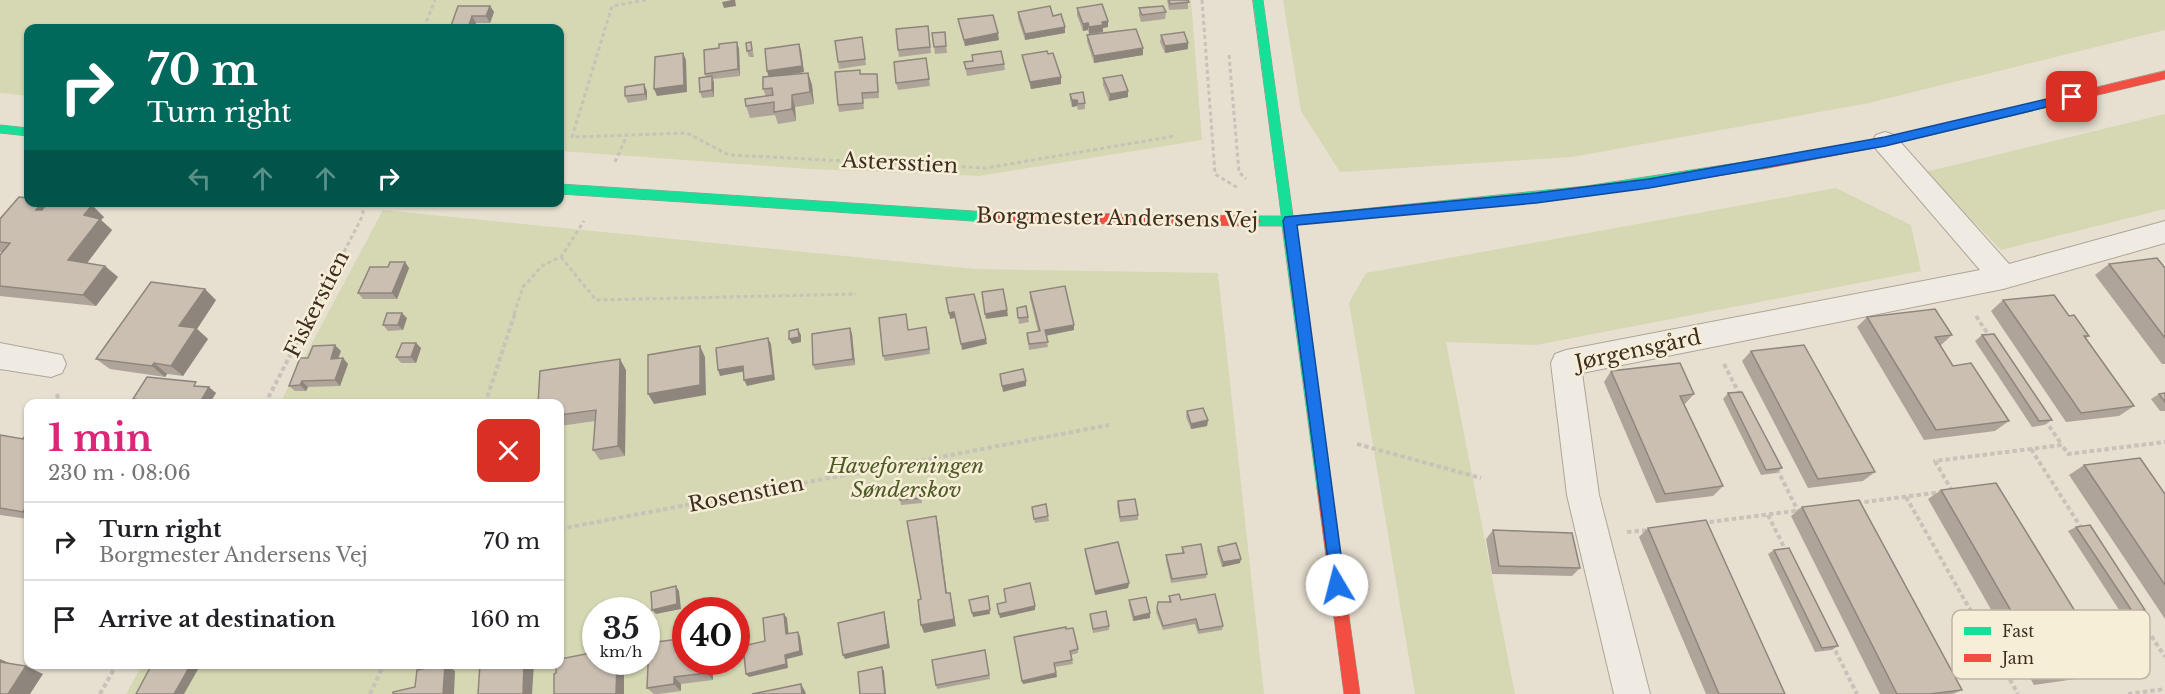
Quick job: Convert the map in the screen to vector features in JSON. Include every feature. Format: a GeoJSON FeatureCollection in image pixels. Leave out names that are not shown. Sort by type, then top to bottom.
{"type":"FeatureCollection","features":[{"type":"Feature","properties":{"kind":"street"},"geometry":{"type":"LineString","coordinates":[[1258,0],[1290,221],[1352,694]]}},
{"type":"Feature","properties":{"kind":"street","name":"Borgmester Andersens Vej"},"geometry":{"type":"LineString","coordinates":[[564,189],[1016,219],[1290,221],[1536,198],[1638,185],[1885,142],[2165,75]]}},
{"type":"Feature","properties":{"kind":"street"},"geometry":{"type":"LineString","coordinates":[[0,129],[24,132]]}},
{"type":"Feature","properties":{"kind":"street"},"geometry":{"type":"LineString","coordinates":[[1885,142],[2003,277]]}},
{"type":"Feature","properties":{"kind":"street","name":"Jørgensgård"},"geometry":{"type":"LineString","coordinates":[[1632,694],[1583,495],[1566,363],[2003,277],[2165,232]]}},
{"type":"Feature","properties":{"kind":"street"},"geometry":{"type":"LineString","coordinates":[[0,356],[51,364]]}},
{"type":"Feature","properties":{"kind":"path"},"geometry":{"type":"LineString","coordinates":[[426,24],[435,0]]}},
{"type":"Feature","properties":{"kind":"path","name":"Astersstien"},"geometry":{"type":"LineString","coordinates":[[646,0],[612,6],[573,137],[687,134],[729,155],[986,168],[1176,136]]}},
{"type":"Feature","properties":{"kind":"path"},"geometry":{"type":"LineString","coordinates":[[1202,0],[1215,174],[1243,192]]}},
{"type":"Feature","properties":{"kind":"path"},"geometry":{"type":"LineString","coordinates":[[487,399],[523,287],[543,265],[561,257],[603,193]]}},
{"type":"Feature","properties":{"kind":"path","name":"Fiskerstien"},"geometry":{"type":"LineString","coordinates":[[268,399],[363,215],[363,207]]}},
{"type":"Feature","properties":{"kind":"path"},"geometry":{"type":"LineString","coordinates":[[561,257],[596,300],[856,294]]}},
{"type":"Feature","properties":{"kind":"path"},"geometry":{"type":"LineString","coordinates":[[1956,286],[1996,346]]}},
{"type":"Feature","properties":{"kind":"path"},"geometry":{"type":"LineString","coordinates":[[1709,334],[1740,397]]}},
{"type":"Feature","properties":{"kind":"path"},"geometry":{"type":"LineString","coordinates":[[2042,415],[2068,454],[2165,441]]}},
{"type":"Feature","properties":{"kind":"path","name":"Rosenstien"},"geometry":{"type":"LineString","coordinates":[[564,528],[1109,425]]}},
{"type":"Feature","properties":{"kind":"path"},"geometry":{"type":"LineString","coordinates":[[1316,431],[1425,464],[1481,478]]}},
{"type":"Feature","properties":{"kind":"path"},"geometry":{"type":"LineString","coordinates":[[1852,504],[1952,491],[1935,461],[2062,445]]}},
{"type":"Feature","properties":{"kind":"path"},"geometry":{"type":"LineString","coordinates":[[2031,449],[2088,538]]}},
{"type":"Feature","properties":{"kind":"path"},"geometry":{"type":"LineString","coordinates":[[1772,459],[1798,511]]}},
{"type":"Feature","properties":{"kind":"path"},"geometry":{"type":"LineString","coordinates":[[1906,497],[1970,610]]}},
{"type":"Feature","properties":{"kind":"path"},"geometry":{"type":"LineString","coordinates":[[1699,524],[1809,509]]}},
{"type":"Feature","properties":{"kind":"path"},"geometry":{"type":"LineString","coordinates":[[1768,515],[1789,557]]}},
{"type":"Feature","properties":{"kind":"path"},"geometry":{"type":"LineString","coordinates":[[1594,537],[1652,529]]}},
{"type":"Feature","properties":{"kind":"path"},"geometry":{"type":"LineString","coordinates":[[2150,634],[2165,657]]}},
{"type":"Feature","properties":{"kind":"path"},"geometry":{"type":"LineString","coordinates":[[1831,641],[1857,694]]}},
{"type":"Feature","properties":{"kind":"path"},"geometry":{"type":"LineString","coordinates":[[100,694],[114,669]]}},
{"type":"Feature","properties":{"kind":"path"},"geometry":{"type":"LineString","coordinates":[[370,694],[382,669]]}},
{"type":"Feature","properties":{"kind":"path"},"geometry":{"type":"LineString","coordinates":[[2009,679],[2018,694]]}},
{"type":"Feature","properties":{"kind":"path"},"geometry":{"type":"LineString","coordinates":[[2128,694],[2165,689]]}},
{"type":"Feature","properties":{"kind":"green space"},"geometry":{"type":"Polygon","coordinates":[[[0,0],[1191,0],[1202,140],[979,176],[809,169],[564,151],[564,24],[24,24],[24,96],[0,93],[0,0]]]}},
{"type":"Feature","properties":{"kind":"green space"},"geometry":{"type":"Polygon","coordinates":[[[1283,0],[2165,0],[2165,30],[1869,103],[1572,157],[1340,172],[1301,111],[1283,0]]]}},
{"type":"Feature","properties":{"kind":"green space"},"geometry":{"type":"Polygon","coordinates":[[[2165,114],[2165,209],[2001,250],[1925,172],[2165,114]]]}},
{"type":"Feature","properties":{"kind":"green space"},"geometry":{"type":"Polygon","coordinates":[[[1836,188],[1911,225],[1921,271],[1536,345],[1446,342],[1515,694],[1415,694],[1349,303],[1366,273],[1836,188]]]}},
{"type":"Feature","properties":{"kind":"green space","name":"Haveforeningen Sønderskov"},"geometry":{"type":"Polygon","coordinates":[[[383,210],[976,269],[1218,273],[1264,694],[126,694],[140,669],[564,669],[564,399],[282,399],[383,210]]]}},
{"type":"Feature","properties":{"kind":"building"},"geometry":{"type":"Polygon","coordinates":[[[1169,0],[1188,0],[1189,2],[1170,4],[1169,0]]]}},
{"type":"Feature","properties":{"kind":"building"},"geometry":{"type":"Polygon","coordinates":[[[1102,4],[1108,21],[1102,22],[1103,25],[1089,27],[1088,23],[1083,24],[1077,8],[1102,4]]]}},
{"type":"Feature","properties":{"kind":"building"},"geometry":{"type":"Polygon","coordinates":[[[458,6],[490,6],[486,16],[472,16],[469,24],[452,24],[458,6]]]}},
{"type":"Feature","properties":{"kind":"building"},"geometry":{"type":"Polygon","coordinates":[[[1050,6],[1053,16],[1061,14],[1065,27],[1025,34],[1018,12],[1050,6]]]}},
{"type":"Feature","properties":{"kind":"building"},"geometry":{"type":"Polygon","coordinates":[[[1163,6],[1166,12],[1142,15],[1139,8],[1163,6]]]}},
{"type":"Feature","properties":{"kind":"building"},"geometry":{"type":"Polygon","coordinates":[[[993,15],[998,33],[964,40],[958,19],[993,15]]]}},
{"type":"Feature","properties":{"kind":"building"},"geometry":{"type":"Polygon","coordinates":[[[928,26],[930,47],[898,50],[896,29],[928,26]]]}},
{"type":"Feature","properties":{"kind":"building"},"geometry":{"type":"Polygon","coordinates":[[[1136,29],[1143,48],[1094,56],[1087,35],[1136,29]]]}},
{"type":"Feature","properties":{"kind":"building"},"geometry":{"type":"Polygon","coordinates":[[[945,32],[946,46],[934,47],[932,33],[945,32]]]}},
{"type":"Feature","properties":{"kind":"building"},"geometry":{"type":"Polygon","coordinates":[[[1184,32],[1188,43],[1165,46],[1161,35],[1184,32]]]}},
{"type":"Feature","properties":{"kind":"building"},"geometry":{"type":"Polygon","coordinates":[[[862,37],[865,59],[838,62],[835,41],[862,37]]]}},
{"type":"Feature","properties":{"kind":"building"},"geometry":{"type":"Polygon","coordinates":[[[737,42],[738,69],[705,74],[704,50],[719,48],[719,44],[737,42]]]}},
{"type":"Feature","properties":{"kind":"building"},"geometry":{"type":"Polygon","coordinates":[[[751,42],[752,50],[747,51],[746,43],[751,42]]]}},
{"type":"Feature","properties":{"kind":"building"},"geometry":{"type":"Polygon","coordinates":[[[799,44],[802,66],[767,71],[765,49],[799,44]]]}},
{"type":"Feature","properties":{"kind":"building"},"geometry":{"type":"Polygon","coordinates":[[[1001,51],[1004,64],[966,69],[964,62],[973,61],[972,55],[1001,51]]]}},
{"type":"Feature","properties":{"kind":"building"},"geometry":{"type":"Polygon","coordinates":[[[1047,51],[1048,54],[1053,53],[1061,77],[1030,82],[1022,55],[1047,51]]]}},
{"type":"Feature","properties":{"kind":"building"},"geometry":{"type":"Polygon","coordinates":[[[683,53],[684,85],[654,89],[655,57],[683,53]]]}},
{"type":"Feature","properties":{"kind":"building"},"geometry":{"type":"Polygon","coordinates":[[[926,58],[929,79],[896,83],[894,62],[926,58]]]}},
{"type":"Feature","properties":{"kind":"building"},"geometry":{"type":"Polygon","coordinates":[[[860,70],[860,74],[877,74],[878,92],[862,93],[863,103],[838,105],[835,72],[860,70]]]}},
{"type":"Feature","properties":{"kind":"building"},"geometry":{"type":"Polygon","coordinates":[[[808,73],[810,92],[792,95],[792,109],[774,112],[774,102],[746,106],[745,99],[773,95],[772,88],[763,89],[763,77],[808,73]]]}},
{"type":"Feature","properties":{"kind":"building"},"geometry":{"type":"Polygon","coordinates":[[[1122,75],[1128,91],[1110,94],[1103,78],[1122,75]]]}},
{"type":"Feature","properties":{"kind":"building"},"geometry":{"type":"Polygon","coordinates":[[[712,76],[712,90],[700,92],[699,78],[712,76]]]}},
{"type":"Feature","properties":{"kind":"building"},"geometry":{"type":"Polygon","coordinates":[[[644,84],[645,94],[625,96],[625,87],[644,84]]]}},
{"type":"Feature","properties":{"kind":"building"},"geometry":{"type":"Polygon","coordinates":[[[1083,92],[1085,103],[1078,104],[1077,100],[1072,100],[1070,94],[1083,92]]]}},
{"type":"Feature","properties":{"kind":"building"},"geometry":{"type":"Polygon","coordinates":[[[19,197],[24,198],[24,207],[38,207],[36,210],[42,210],[44,207],[90,207],[84,215],[100,219],[68,260],[105,266],[83,295],[0,286],[0,255],[10,243],[0,242],[0,219],[19,197]]]}},
{"type":"Feature","properties":{"kind":"building"},"geometry":{"type":"Polygon","coordinates":[[[2157,258],[2165,268],[2165,338],[2109,264],[2157,258]]]}},
{"type":"Feature","properties":{"kind":"building"},"geometry":{"type":"Polygon","coordinates":[[[390,262],[405,262],[392,293],[358,293],[370,267],[388,267],[390,262]]]}},
{"type":"Feature","properties":{"kind":"building"},"geometry":{"type":"Polygon","coordinates":[[[151,282],[205,289],[179,326],[196,328],[171,366],[96,359],[151,282]]]}},
{"type":"Feature","properties":{"kind":"building"},"geometry":{"type":"Polygon","coordinates":[[[1065,286],[1074,325],[1045,330],[1048,342],[1029,344],[1027,333],[1040,331],[1030,292],[1065,286]]]}},
{"type":"Feature","properties":{"kind":"building"},"geometry":{"type":"Polygon","coordinates":[[[1003,289],[1007,310],[985,314],[982,292],[1003,289]]]}},
{"type":"Feature","properties":{"kind":"building"},"geometry":{"type":"Polygon","coordinates":[[[974,294],[986,339],[961,344],[954,312],[949,313],[946,298],[974,294]]]}},
{"type":"Feature","properties":{"kind":"building"},"geometry":{"type":"Polygon","coordinates":[[[2054,295],[2069,316],[2074,315],[2089,336],[2084,336],[2134,406],[2081,413],[2003,300],[2054,295]]]}},
{"type":"Feature","properties":{"kind":"building"},"geometry":{"type":"Polygon","coordinates":[[[1026,306],[1028,317],[1018,318],[1017,308],[1026,306]]]}},
{"type":"Feature","properties":{"kind":"building"},"geometry":{"type":"Polygon","coordinates":[[[1935,309],[1952,335],[1935,337],[1953,366],[1971,363],[2009,421],[1936,430],[1867,317],[1935,309]]]}},
{"type":"Feature","properties":{"kind":"building"},"geometry":{"type":"Polygon","coordinates":[[[387,313],[402,313],[398,325],[383,325],[387,313]]]}},
{"type":"Feature","properties":{"kind":"building"},"geometry":{"type":"Polygon","coordinates":[[[906,314],[908,330],[926,327],[929,349],[883,356],[879,318],[906,314]]]}},
{"type":"Feature","properties":{"kind":"building"},"geometry":{"type":"Polygon","coordinates":[[[850,328],[853,359],[813,365],[812,334],[850,328]]]}},
{"type":"Feature","properties":{"kind":"building"},"geometry":{"type":"Polygon","coordinates":[[[798,329],[799,337],[789,339],[789,331],[798,329]]]}},
{"type":"Feature","properties":{"kind":"building"},"geometry":{"type":"Polygon","coordinates":[[[1994,334],[2052,420],[2039,421],[1982,335],[1994,334]]]}},
{"type":"Feature","properties":{"kind":"building"},"geometry":{"type":"Polygon","coordinates":[[[768,338],[773,375],[744,380],[743,366],[718,370],[716,348],[768,338]]]}},
{"type":"Feature","properties":{"kind":"building"},"geometry":{"type":"Polygon","coordinates":[[[402,343],[416,343],[411,357],[396,357],[402,343]]]}},
{"type":"Feature","properties":{"kind":"building"},"geometry":{"type":"Polygon","coordinates":[[[335,345],[331,359],[343,358],[335,380],[302,381],[300,385],[289,386],[300,358],[308,358],[313,346],[335,345]]]}},
{"type":"Feature","properties":{"kind":"building"},"geometry":{"type":"Polygon","coordinates":[[[1804,345],[1875,472],[1818,479],[1751,351],[1804,345]]]}},
{"type":"Feature","properties":{"kind":"building"},"geometry":{"type":"Polygon","coordinates":[[[700,346],[700,385],[648,394],[648,355],[700,346]]]}},
{"type":"Feature","properties":{"kind":"building"},"geometry":{"type":"Polygon","coordinates":[[[620,359],[618,446],[593,450],[596,410],[564,414],[564,399],[538,399],[540,371],[620,359]]]}},
{"type":"Feature","properties":{"kind":"building"},"geometry":{"type":"Polygon","coordinates":[[[1680,363],[1694,394],[1680,396],[1723,486],[1665,494],[1611,371],[1680,363]]]}},
{"type":"Feature","properties":{"kind":"building"},"geometry":{"type":"Polygon","coordinates":[[[1023,369],[1026,381],[1002,386],[1000,374],[1023,369]]]}},
{"type":"Feature","properties":{"kind":"building"},"geometry":{"type":"Polygon","coordinates":[[[147,377],[196,382],[194,386],[209,387],[202,399],[133,399],[147,377]]]}},
{"type":"Feature","properties":{"kind":"building"},"geometry":{"type":"Polygon","coordinates":[[[1742,392],[1782,468],[1766,470],[1728,393],[1742,392]]]}},
{"type":"Feature","properties":{"kind":"building"},"geometry":{"type":"Polygon","coordinates":[[[2165,393],[2165,402],[2159,394],[2165,393]]]}},
{"type":"Feature","properties":{"kind":"building"},"geometry":{"type":"Polygon","coordinates":[[[1203,408],[1208,420],[1191,424],[1187,411],[1203,408]]]}},
{"type":"Feature","properties":{"kind":"building"},"geometry":{"type":"Polygon","coordinates":[[[0,435],[24,438],[24,510],[0,508],[0,435]]]}},
{"type":"Feature","properties":{"kind":"building"},"geometry":{"type":"Polygon","coordinates":[[[2140,458],[2165,494],[2165,585],[2084,465],[2140,458]]]}},
{"type":"Feature","properties":{"kind":"building"},"geometry":{"type":"Polygon","coordinates":[[[1996,483],[2074,610],[2011,610],[1941,490],[1996,483]]]}},
{"type":"Feature","properties":{"kind":"building"},"geometry":{"type":"Polygon","coordinates":[[[920,486],[921,498],[900,500],[899,488],[920,486]]]}},
{"type":"Feature","properties":{"kind":"building"},"geometry":{"type":"Polygon","coordinates":[[[1135,499],[1138,515],[1120,517],[1118,501],[1135,499]]]}},
{"type":"Feature","properties":{"kind":"building"},"geometry":{"type":"Polygon","coordinates":[[[1859,500],[1952,672],[1952,679],[1956,679],[1962,690],[1930,694],[1897,694],[1802,507],[1859,500]]]}},
{"type":"Feature","properties":{"kind":"building"},"geometry":{"type":"Polygon","coordinates":[[[1046,504],[1048,516],[1034,519],[1032,507],[1046,504]]]}},
{"type":"Feature","properties":{"kind":"building"},"geometry":{"type":"Polygon","coordinates":[[[936,516],[946,593],[950,593],[954,619],[921,625],[918,600],[921,599],[907,521],[936,516]]]}},
{"type":"Feature","properties":{"kind":"building"},"geometry":{"type":"Polygon","coordinates":[[[1706,520],[1785,694],[1719,694],[1648,528],[1706,520]]]}},
{"type":"Feature","properties":{"kind":"building"},"geometry":{"type":"Polygon","coordinates":[[[2090,525],[2145,610],[2131,610],[2076,527],[2090,525]]]}},
{"type":"Feature","properties":{"kind":"building"},"geometry":{"type":"Polygon","coordinates":[[[1493,530],[1572,533],[1580,568],[1499,566],[1493,530]]]}},
{"type":"Feature","properties":{"kind":"building"},"geometry":{"type":"Polygon","coordinates":[[[1118,542],[1129,583],[1095,591],[1085,549],[1118,542]]]}},
{"type":"Feature","properties":{"kind":"building"},"geometry":{"type":"Polygon","coordinates":[[[1236,543],[1241,559],[1223,562],[1218,547],[1236,543]]]}},
{"type":"Feature","properties":{"kind":"building"},"geometry":{"type":"Polygon","coordinates":[[[1201,544],[1207,574],[1172,579],[1166,555],[1184,553],[1182,547],[1201,544]]]}},
{"type":"Feature","properties":{"kind":"building"},"geometry":{"type":"Polygon","coordinates":[[[1789,548],[1838,646],[1822,648],[1774,550],[1789,548]]]}},
{"type":"Feature","properties":{"kind":"building"},"geometry":{"type":"Polygon","coordinates":[[[1030,583],[1035,606],[999,614],[997,604],[1006,602],[1004,589],[1030,583]]]}},
{"type":"Feature","properties":{"kind":"building"},"geometry":{"type":"Polygon","coordinates":[[[676,586],[677,597],[672,597],[672,605],[660,608],[660,597],[651,597],[651,592],[676,586]]]}},
{"type":"Feature","properties":{"kind":"building"},"geometry":{"type":"Polygon","coordinates":[[[1179,594],[1181,600],[1215,594],[1223,626],[1199,630],[1196,619],[1163,626],[1157,608],[1158,602],[1171,602],[1169,596],[1179,594]]]}},
{"type":"Feature","properties":{"kind":"building"},"geometry":{"type":"Polygon","coordinates":[[[988,596],[990,610],[972,613],[969,600],[988,596]]]}},
{"type":"Feature","properties":{"kind":"building"},"geometry":{"type":"Polygon","coordinates":[[[1146,597],[1150,613],[1134,617],[1129,600],[1146,597]]]}},
{"type":"Feature","properties":{"kind":"building"},"geometry":{"type":"Polygon","coordinates":[[[1106,611],[1109,626],[1093,629],[1090,614],[1106,611]]]}},
{"type":"Feature","properties":{"kind":"building"},"geometry":{"type":"Polygon","coordinates":[[[884,612],[888,644],[843,655],[838,623],[884,612]]]}},
{"type":"Feature","properties":{"kind":"building"},"geometry":{"type":"Polygon","coordinates":[[[784,614],[786,634],[798,632],[800,651],[785,655],[786,664],[750,673],[750,644],[765,641],[763,618],[784,614]]]}},
{"type":"Feature","properties":{"kind":"building"},"geometry":{"type":"Polygon","coordinates":[[[1066,627],[1066,629],[1073,628],[1078,649],[1070,651],[1072,660],[1054,663],[1056,673],[1022,681],[1014,637],[1066,627]]]}},
{"type":"Feature","properties":{"kind":"building"},"geometry":{"type":"Polygon","coordinates":[[[672,640],[672,675],[690,675],[674,677],[674,684],[647,688],[648,675],[660,675],[660,642],[672,640]]]}},
{"type":"Feature","properties":{"kind":"building"},"geometry":{"type":"Polygon","coordinates":[[[985,650],[989,675],[936,685],[932,660],[985,650]]]}},
{"type":"Feature","properties":{"kind":"building"},"geometry":{"type":"Polygon","coordinates":[[[582,655],[582,675],[617,675],[616,694],[554,694],[556,669],[564,669],[564,658],[582,655]]]}},
{"type":"Feature","properties":{"kind":"building"},"geometry":{"type":"Polygon","coordinates":[[[0,662],[24,666],[8,694],[0,694],[0,662]]]}},
{"type":"Feature","properties":{"kind":"building"},"geometry":{"type":"Polygon","coordinates":[[[882,667],[885,694],[860,694],[858,672],[882,667]]]}},
{"type":"Feature","properties":{"kind":"building"},"geometry":{"type":"Polygon","coordinates":[[[149,669],[188,669],[174,694],[136,694],[149,669]]]}},
{"type":"Feature","properties":{"kind":"building"},"geometry":{"type":"Polygon","coordinates":[[[445,669],[443,694],[393,694],[393,692],[415,687],[417,670],[445,669]]]}},
{"type":"Feature","properties":{"kind":"building"},"geometry":{"type":"Polygon","coordinates":[[[480,669],[524,669],[523,694],[478,694],[480,669]]]}},
{"type":"Feature","properties":{"kind":"building"},"geometry":{"type":"Polygon","coordinates":[[[801,684],[802,694],[752,694],[801,684]]]}},
{"type":"Feature","properties":{"kind":"traffic: fast"},"geometry":{"type":"LineString","coordinates":[[1258,0],[1324,488]]}},
{"type":"Feature","properties":{"kind":"traffic: fast"},"geometry":{"type":"LineString","coordinates":[[0,129],[24,132]]}},
{"type":"Feature","properties":{"kind":"traffic: fast"},"geometry":{"type":"LineString","coordinates":[[1255,221],[1290,221],[1527,197],[1645,183],[1763,164]]}},
{"type":"Feature","properties":{"kind":"traffic: fast"},"geometry":{"type":"LineString","coordinates":[[564,189],[988,217]]}},
{"type":"Feature","properties":{"kind":"traffic: jam"},"geometry":{"type":"LineString","coordinates":[[1763,164],[1885,142],[2165,75]]}},
{"type":"Feature","properties":{"kind":"traffic: jam"},"geometry":{"type":"LineString","coordinates":[[988,217],[1255,221]]}},
{"type":"Feature","properties":{"kind":"traffic: jam"},"geometry":{"type":"LineString","coordinates":[[1324,488],[1352,694]]}},
{"type":"Feature","properties":{"kind":"route"},"geometry":{"type":"LineString","coordinates":[[1337,585],[1290,221],[1536,198],[1649,184],[1885,142],[2072,97]]}}]}
